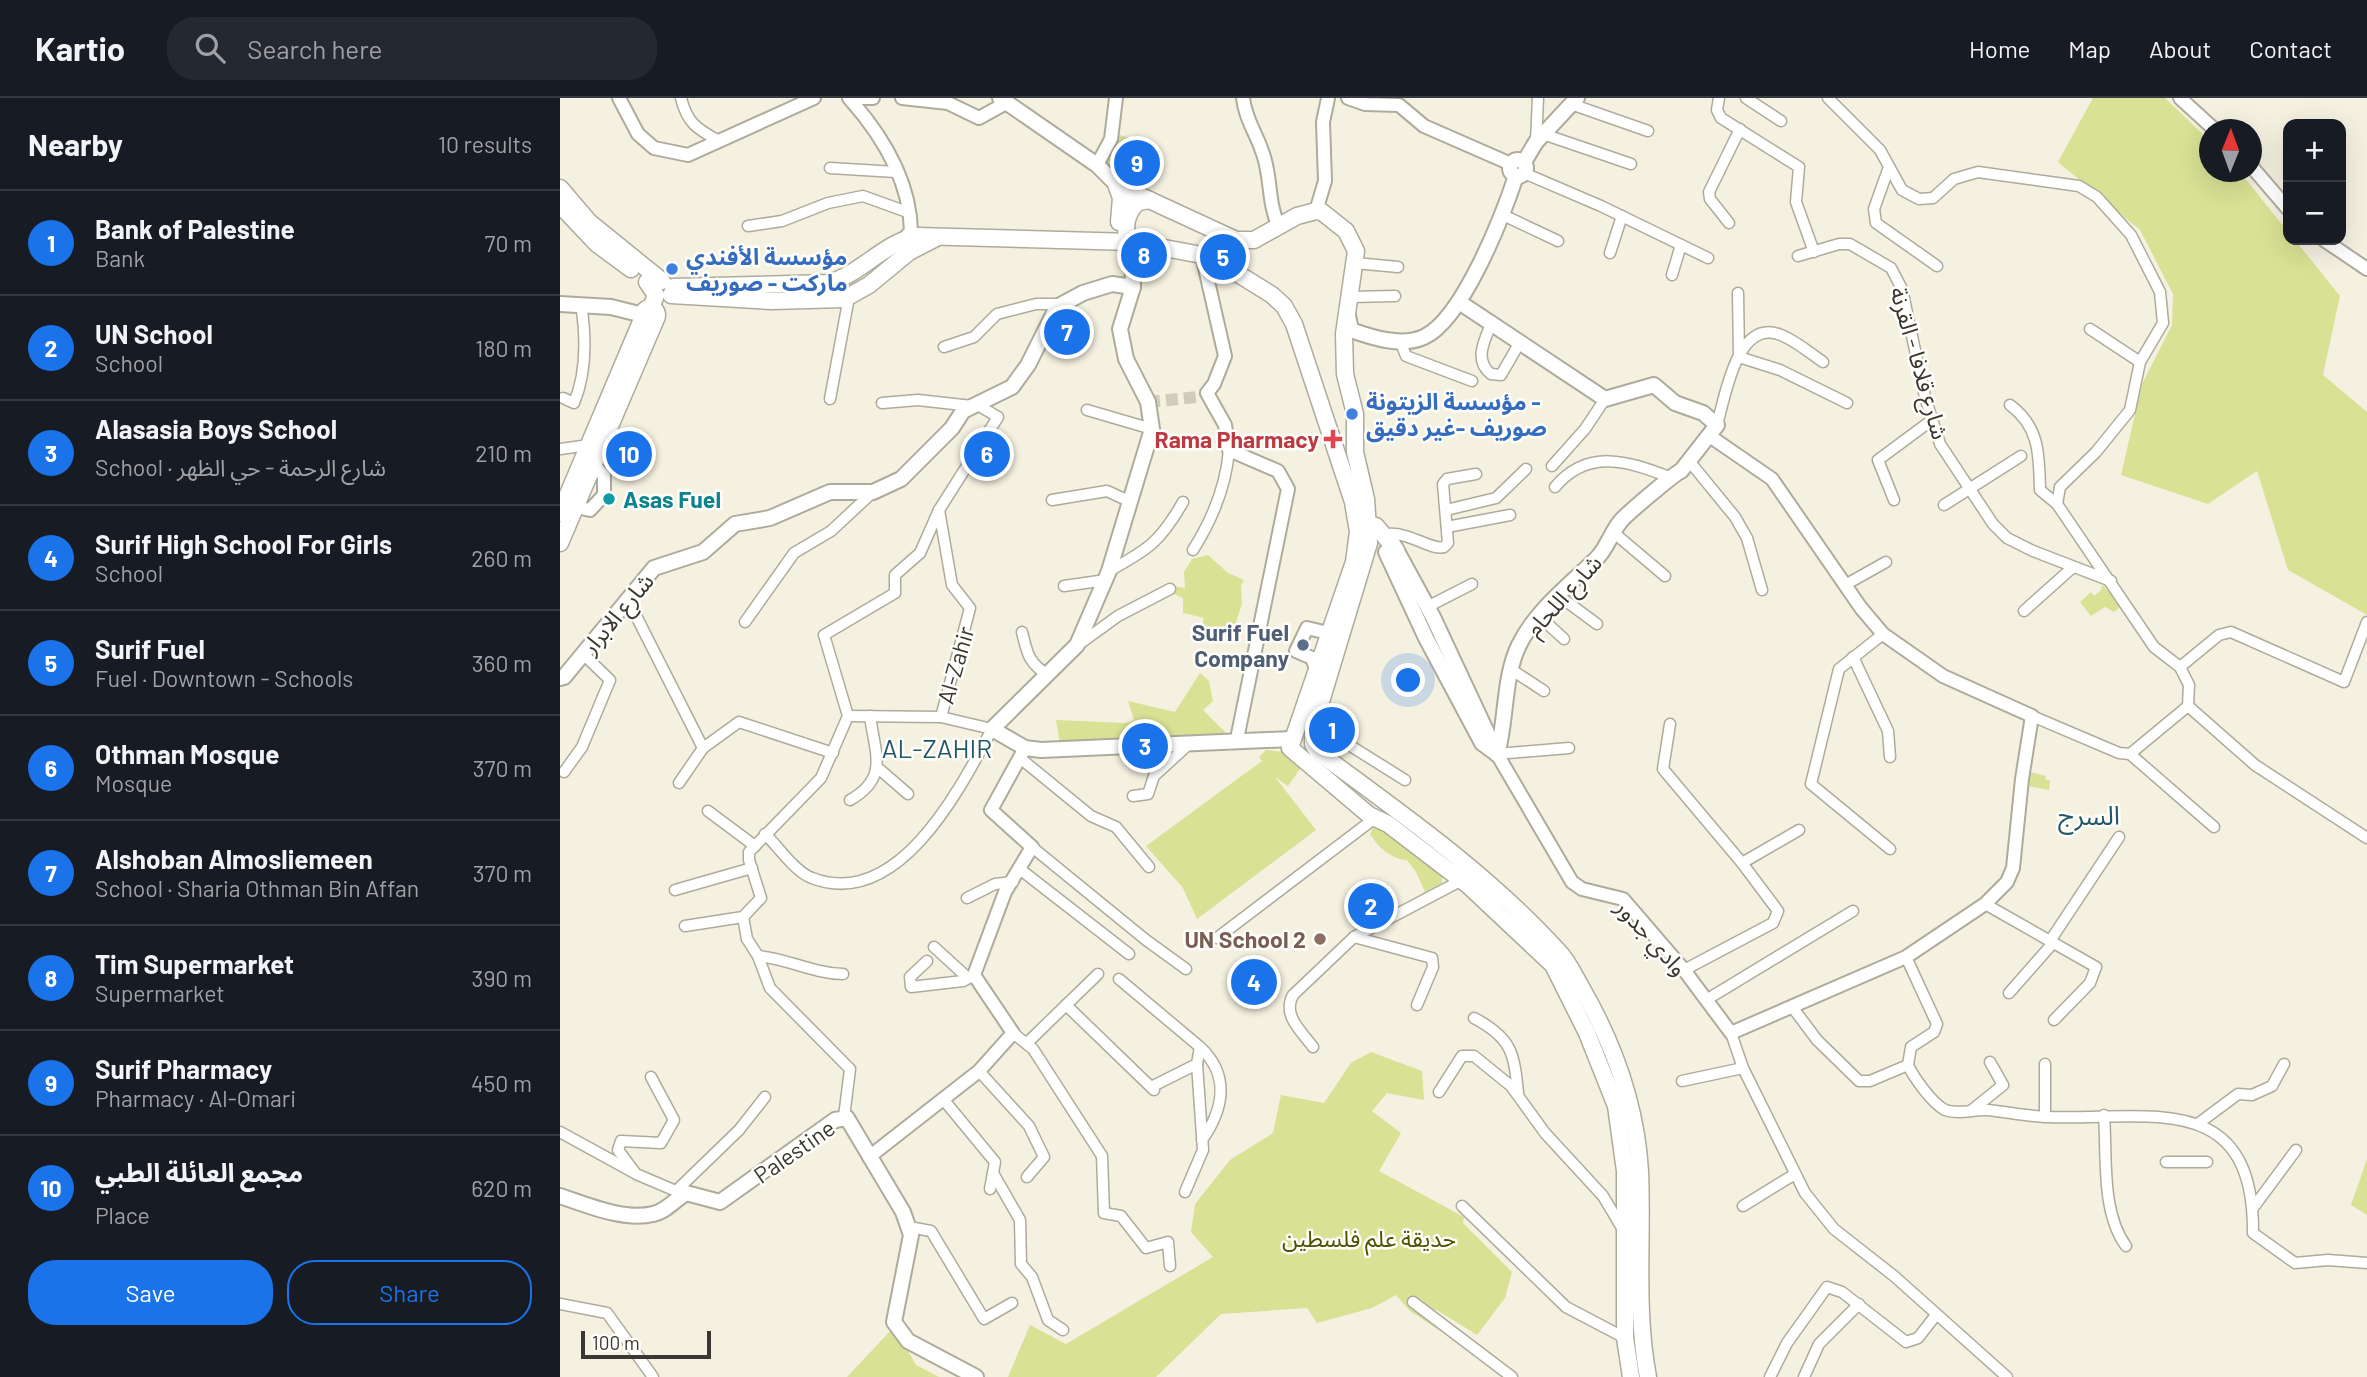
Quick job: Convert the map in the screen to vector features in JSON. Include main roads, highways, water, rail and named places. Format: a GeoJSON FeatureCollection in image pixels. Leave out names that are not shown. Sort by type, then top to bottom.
{"type":"FeatureCollection","features":[{"type":"Feature","properties":{"kind":"main road"},"geometry":{"type":"LineString","coordinates":[[1003,100],[1097,165],[1122,189],[1204,228],[1236,240],[1254,240],[1316,211],[1322,212],[1346,231],[1356,251],[1344,346],[1345,374],[1355,414],[1355,452],[1360,492]]}},
{"type":"Feature","properties":{"kind":"main road"},"geometry":{"type":"LineString","coordinates":[[1348,314],[1351,330],[1361,334],[1401,342],[1426,336],[1459,302],[1503,215],[1519,169],[1539,138],[1574,101]]}},
{"type":"Feature","properties":{"kind":"main road"},"geometry":{"type":"LineString","coordinates":[[560,188],[657,299],[708,298]]}},
{"type":"Feature","properties":{"kind":"main road"},"geometry":{"type":"LineString","coordinates":[[1122,189],[1124,242],[1133,287],[1119,329],[1126,359],[1148,402],[1152,429],[1107,576],[1077,645],[992,729],[1023,753],[1237,739],[1291,739],[1297,746],[1306,746],[1375,538]]}},
{"type":"Feature","properties":{"kind":"main road"},"geometry":{"type":"LineString","coordinates":[[1124,242],[1129,210],[1140,201],[1150,200]]}},
{"type":"Feature","properties":{"kind":"main road"},"geometry":{"type":"LineString","coordinates":[[560,205],[597,244],[657,299],[665,301],[671,298],[831,301],[849,297],[909,252],[938,237]]}},
{"type":"Feature","properties":{"kind":"main road"},"geometry":{"type":"LineString","coordinates":[[1202,255],[1212,249],[1214,242],[1212,235],[1204,228]]}},
{"type":"Feature","properties":{"kind":"main road"},"geometry":{"type":"LineString","coordinates":[[560,304],[611,307],[657,299],[829,283],[844,278],[903,240],[938,237],[1124,242],[1202,255],[1241,275],[1284,306],[1299,337],[1360,492],[1375,538],[1482,743],[1497,754]]}},
{"type":"Feature","properties":{"kind":"main road","name":"شارع الابرار"},"geometry":{"type":"LineString","coordinates":[[560,678],[565,677],[654,568],[703,552],[734,524],[770,518],[830,492],[873,492],[901,479],[944,436],[963,411],[1015,384],[1061,304],[1112,284],[1133,287]]}},
{"type":"Feature","properties":{"kind":"main road"},"geometry":{"type":"LineString","coordinates":[[560,513],[657,299]]}},
{"type":"Feature","properties":{"kind":"main road"},"geometry":{"type":"LineString","coordinates":[[560,543],[583,509],[599,471],[657,299]]}},
{"type":"Feature","properties":{"kind":"main road","name":"شارع اللحام"},"geometry":{"type":"LineString","coordinates":[[1459,302],[1492,322],[1567,377],[1605,399],[1654,385],[1675,403],[1703,413],[1714,431],[1690,462],[1669,477],[1646,502],[1624,517],[1600,555],[1539,617],[1519,645],[1512,670],[1504,730],[1497,754]]}},
{"type":"Feature","properties":{"kind":"main road"},"geometry":{"type":"LineString","coordinates":[[1344,346],[1361,334]]}},
{"type":"Feature","properties":{"kind":"main road"},"geometry":{"type":"LineString","coordinates":[[1375,538],[1427,607],[1497,754]]}},
{"type":"Feature","properties":{"kind":"main road"},"geometry":{"type":"LineString","coordinates":[[1375,538],[1354,562],[1290,748],[1375,818],[1462,880],[1553,965],[1587,1034],[1616,1106],[1625,1171],[1625,1338],[1631,1377]]}},
{"type":"Feature","properties":{"kind":"main road"},"geometry":{"type":"LineString","coordinates":[[1328,633],[1336,636],[1339,647]]}},
{"type":"Feature","properties":{"kind":"main road"},"geometry":{"type":"LineString","coordinates":[[1313,726],[1315,750],[1388,802],[1468,867],[1560,953],[1605,1028],[1631,1101],[1640,1171],[1641,1341],[1648,1377]]}},
{"type":"Feature","properties":{"kind":"main road","name":"Palestine"},"geometry":{"type":"LineString","coordinates":[[560,1196],[612,1212],[648,1215],[658,1212],[680,1192],[721,1202],[844,1117],[849,1119],[909,1227],[910,1250],[896,1301],[894,1322],[908,1341],[976,1377]]}},
{"type":"Feature","properties":{"kind":"tunnel"},"geometry":{"type":"LineString","coordinates":[[1148,402],[1197,397],[1207,393]]}},
{"type":"Feature","properties":{"kind":"place","name":"Surif Pharmacy"},"geometry":{"type":"Point","coordinates":[1137,163]}},
{"type":"Feature","properties":{"kind":"place","name":"Tim Supermarket"},"geometry":{"type":"Point","coordinates":[1144,255]}},
{"type":"Feature","properties":{"kind":"place","name":"Surif Fuel"},"geometry":{"type":"Point","coordinates":[1223,257]}},
{"type":"Feature","properties":{"kind":"place","name":"مؤسسة الأفندي ماركت - صوريف"},"geometry":{"type":"Point","coordinates":[672,269]}},
{"type":"Feature","properties":{"kind":"place","name":"Alshoban Almosliemeen"},"geometry":{"type":"Point","coordinates":[1067,332]}},
{"type":"Feature","properties":{"kind":"place","name":"مؤسسة الزيتونة - صوريف -غير دقيق"},"geometry":{"type":"Point","coordinates":[1352,414]}},
{"type":"Feature","properties":{"kind":"place","name":"Rama Pharmacy"},"geometry":{"type":"Point","coordinates":[1333,439]}},
{"type":"Feature","properties":{"kind":"place","name":"مجمع العائلة الطبي"},"geometry":{"type":"Point","coordinates":[629,454]}},
{"type":"Feature","properties":{"kind":"place","name":"Othman Mosque"},"geometry":{"type":"Point","coordinates":[987,454]}},
{"type":"Feature","properties":{"kind":"place","name":"Asas Fuel"},"geometry":{"type":"Point","coordinates":[609,499]}},
{"type":"Feature","properties":{"kind":"place","name":"Surif Fuel Company"},"geometry":{"type":"Point","coordinates":[1303,645]}},
{"type":"Feature","properties":{"kind":"place","name":"Bank of Palestine"},"geometry":{"type":"Point","coordinates":[1332,730]}},
{"type":"Feature","properties":{"kind":"place","name":"Alasasia Boys School"},"geometry":{"type":"Point","coordinates":[1145,746]}},
{"type":"Feature","properties":{"kind":"place","name":"UN School"},"geometry":{"type":"Point","coordinates":[1371,906]}},
{"type":"Feature","properties":{"kind":"place","name":"UN School 2"},"geometry":{"type":"Point","coordinates":[1320,939]}},
{"type":"Feature","properties":{"kind":"place","name":"Surif High School For Girls"},"geometry":{"type":"Point","coordinates":[1254,982]}},
{"type":"Feature","properties":{"kind":"district","name":"AL-ZAHIR"},"geometry":{"type":"Point","coordinates":[937,747]}},
{"type":"Feature","properties":{"kind":"district","name":"السرج"},"geometry":{"type":"Point","coordinates":[2089,814]}},
{"type":"Feature","properties":{"kind":"park label","name":"حديقة علم فلسطين"},"geometry":{"type":"Point","coordinates":[1369,1238]}}]}
